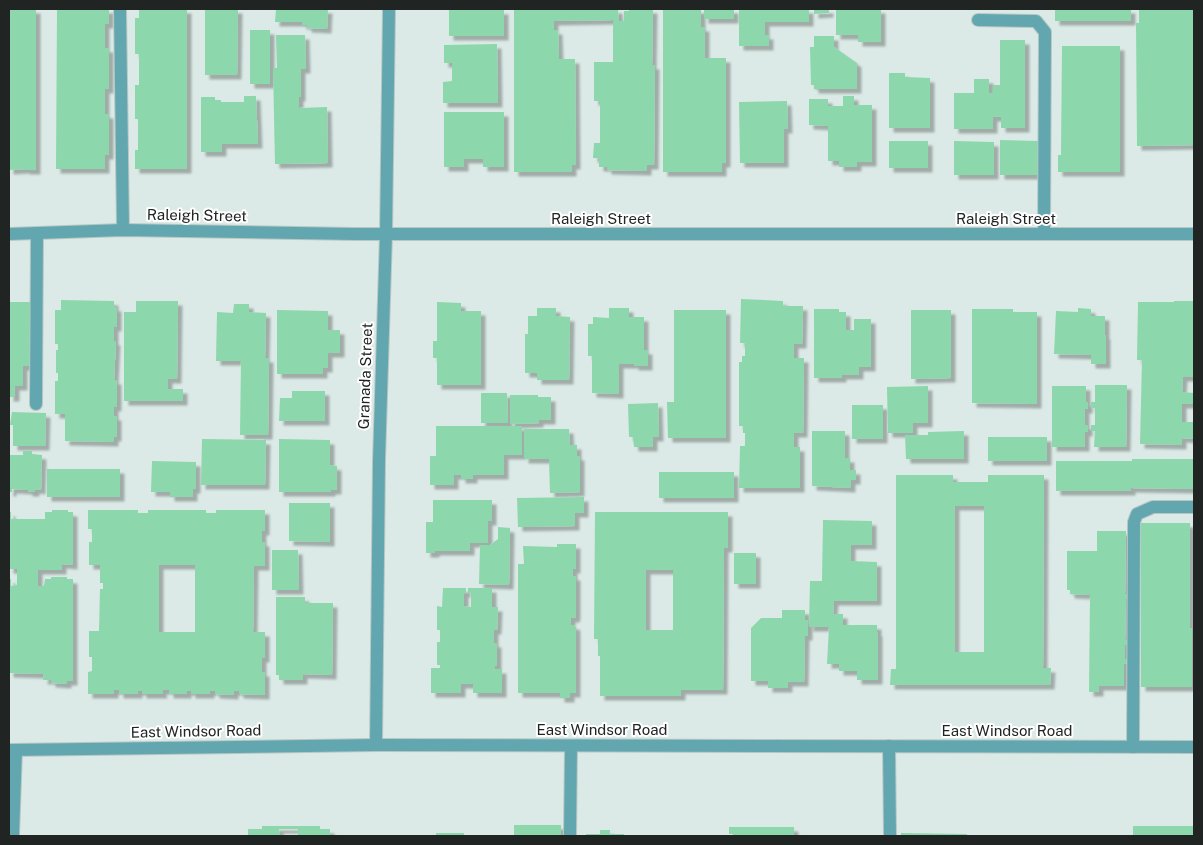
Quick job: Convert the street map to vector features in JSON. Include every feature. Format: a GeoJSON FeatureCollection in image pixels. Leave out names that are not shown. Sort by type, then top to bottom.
{"type":"FeatureCollection","features":[{"type":"Feature","properties":{"kind":"street"},"geometry":{"type":"LineString","coordinates":[[120,9],[123,230]]}},
{"type":"Feature","properties":{"kind":"street","name":"Granada Street"},"geometry":{"type":"LineString","coordinates":[[376,745],[379,460],[386,234],[389,9]]}},
{"type":"Feature","properties":{"kind":"street"},"geometry":{"type":"LineString","coordinates":[[978,20],[1036,21],[1045,32],[1044,234]]}},
{"type":"Feature","properties":{"kind":"street","name":"Raleigh Street"},"geometry":{"type":"LineString","coordinates":[[9,234],[123,230],[386,234],[1194,234]]}},
{"type":"Feature","properties":{"kind":"street"},"geometry":{"type":"LineString","coordinates":[[36,404],[37,234]]}},
{"type":"Feature","properties":{"kind":"street"},"geometry":{"type":"LineString","coordinates":[[1133,747],[1134,522],[1137,514],[1153,508],[1194,507]]}},
{"type":"Feature","properties":{"kind":"street","name":"East Windsor Road"},"geometry":{"type":"LineString","coordinates":[[12,750],[376,745],[1194,747]]}},
{"type":"Feature","properties":{"kind":"street"},"geometry":{"type":"LineString","coordinates":[[570,836],[571,746]]}},
{"type":"Feature","properties":{"kind":"street"},"geometry":{"type":"LineString","coordinates":[[889,746],[890,836]]}},
{"type":"Feature","properties":{"kind":"street"},"geometry":{"type":"LineString","coordinates":[[12,750],[13,836]]}},
{"type":"Feature","properties":{"kind":"building"},"geometry":{"type":"Polygon","coordinates":[[[9,9],[36,9],[36,170],[9,170],[9,9]]]}},
{"type":"Feature","properties":{"kind":"building"},"geometry":{"type":"Polygon","coordinates":[[[57,9],[109,9],[109,24],[105,24],[105,48],[109,48],[109,89],[105,89],[105,114],[109,114],[109,155],[105,155],[105,169],[56,169],[57,9]]]}},
{"type":"Feature","properties":{"kind":"building"},"geometry":{"type":"Polygon","coordinates":[[[139,9],[187,9],[187,169],[135,169],[135,150],[138,150],[138,119],[135,119],[135,85],[139,85],[139,54],[135,54],[135,18],[139,18],[139,9]]]}},
{"type":"Feature","properties":{"kind":"building"},"geometry":{"type":"Polygon","coordinates":[[[205,9],[238,9],[237,75],[205,75],[205,9]]]}},
{"type":"Feature","properties":{"kind":"building"},"geometry":{"type":"Polygon","coordinates":[[[276,9],[328,9],[327,29],[307,28],[307,25],[302,25],[302,22],[275,22],[276,9]]]}},
{"type":"Feature","properties":{"kind":"building"},"geometry":{"type":"Polygon","coordinates":[[[514,9],[618,9],[619,21],[624,21],[624,11],[629,11],[629,9],[653,9],[652,65],[655,65],[654,165],[647,165],[647,171],[607,170],[607,167],[599,167],[599,158],[593,158],[594,143],[600,143],[600,101],[594,101],[594,62],[613,62],[613,20],[554,21],[554,30],[558,30],[559,59],[575,59],[576,165],[572,165],[572,172],[514,172],[514,9]]]}},
{"type":"Feature","properties":{"kind":"building"},"geometry":{"type":"Polygon","coordinates":[[[663,9],[701,9],[701,27],[705,27],[705,58],[726,58],[726,163],[722,163],[722,172],[663,172],[663,9]]]}},
{"type":"Feature","properties":{"kind":"building"},"geometry":{"type":"Polygon","coordinates":[[[704,9],[734,9],[734,19],[704,19],[704,9]]]}},
{"type":"Feature","properties":{"kind":"building"},"geometry":{"type":"Polygon","coordinates":[[[739,9],[809,9],[809,22],[765,22],[765,35],[769,35],[769,46],[739,46],[739,9]]]}},
{"type":"Feature","properties":{"kind":"building"},"geometry":{"type":"Polygon","coordinates":[[[814,9],[829,9],[829,13],[814,14],[814,9]]]}},
{"type":"Feature","properties":{"kind":"building"},"geometry":{"type":"Polygon","coordinates":[[[836,9],[881,9],[881,42],[858,42],[858,35],[836,35],[836,9]]]}},
{"type":"Feature","properties":{"kind":"building"},"geometry":{"type":"Polygon","coordinates":[[[1055,9],[1131,9],[1131,21],[1055,21],[1055,9]]]}},
{"type":"Feature","properties":{"kind":"building"},"geometry":{"type":"Polygon","coordinates":[[[1139,9],[1194,9],[1194,145],[1137,146],[1136,23],[1139,23],[1139,9]]]}},
{"type":"Feature","properties":{"kind":"building"},"geometry":{"type":"Polygon","coordinates":[[[449,10],[504,10],[504,36],[449,36],[449,10]]]}},
{"type":"Feature","properties":{"kind":"building"},"geometry":{"type":"Polygon","coordinates":[[[250,30],[270,30],[270,84],[250,84],[250,30]]]}},
{"type":"Feature","properties":{"kind":"building"},"geometry":{"type":"Polygon","coordinates":[[[276,35],[305,35],[306,69],[301,69],[299,108],[327,107],[328,163],[275,164],[273,68],[277,68],[276,35]]]}},
{"type":"Feature","properties":{"kind":"building"},"geometry":{"type":"Polygon","coordinates":[[[814,36],[834,36],[834,47],[857,63],[857,89],[814,89],[814,85],[811,85],[810,47],[814,47],[814,36]]]}},
{"type":"Feature","properties":{"kind":"building"},"geometry":{"type":"Polygon","coordinates":[[[1000,40],[1025,40],[1025,128],[1001,128],[1001,117],[993,117],[993,129],[954,129],[954,93],[974,93],[974,79],[989,79],[989,93],[993,93],[993,85],[1000,85],[1000,40]]]}},
{"type":"Feature","properties":{"kind":"building"},"geometry":{"type":"Polygon","coordinates":[[[497,44],[498,103],[443,103],[443,82],[452,81],[452,63],[444,63],[444,45],[497,44]]]}},
{"type":"Feature","properties":{"kind":"building"},"geometry":{"type":"Polygon","coordinates":[[[1062,46],[1120,46],[1120,172],[1058,172],[1058,155],[1061,155],[1062,46]]]}},
{"type":"Feature","properties":{"kind":"building"},"geometry":{"type":"Polygon","coordinates":[[[889,73],[905,73],[905,77],[930,78],[930,128],[889,128],[889,73]]]}},
{"type":"Feature","properties":{"kind":"building"},"geometry":{"type":"Polygon","coordinates":[[[244,96],[256,96],[258,144],[222,144],[222,152],[201,152],[201,97],[215,97],[215,100],[221,100],[221,102],[244,102],[244,96]]]}},
{"type":"Feature","properties":{"kind":"building"},"geometry":{"type":"Polygon","coordinates":[[[843,96],[854,96],[854,105],[872,105],[872,162],[857,162],[857,167],[839,167],[839,161],[828,161],[828,126],[809,125],[809,99],[828,99],[828,106],[843,106],[843,96]]]}},
{"type":"Feature","properties":{"kind":"building"},"geometry":{"type":"Polygon","coordinates":[[[787,101],[788,129],[784,129],[784,163],[740,163],[739,102],[787,101]]]}},
{"type":"Feature","properties":{"kind":"building"},"geometry":{"type":"Polygon","coordinates":[[[444,112],[504,112],[504,167],[483,167],[483,159],[464,159],[464,167],[444,167],[444,112]]]}},
{"type":"Feature","properties":{"kind":"building"},"geometry":{"type":"Polygon","coordinates":[[[1000,140],[1041,141],[1041,175],[1000,175],[1000,140]]]}},
{"type":"Feature","properties":{"kind":"building"},"geometry":{"type":"Polygon","coordinates":[[[889,141],[928,141],[928,168],[889,168],[889,141]]]}},
{"type":"Feature","properties":{"kind":"building"},"geometry":{"type":"Polygon","coordinates":[[[954,141],[994,142],[994,175],[954,175],[954,141]]]}},
{"type":"Feature","properties":{"kind":"building"},"geometry":{"type":"Polygon","coordinates":[[[741,299],[783,301],[783,306],[803,306],[802,344],[794,344],[794,358],[804,358],[803,433],[794,433],[794,447],[800,447],[800,488],[739,488],[740,446],[745,446],[743,426],[739,426],[739,362],[742,362],[742,356],[745,356],[745,343],[740,343],[741,299]]]}},
{"type":"Feature","properties":{"kind":"building"},"geometry":{"type":"Polygon","coordinates":[[[61,300],[114,301],[114,307],[117,307],[117,327],[114,327],[114,341],[116,341],[114,380],[117,380],[117,407],[114,407],[114,416],[117,416],[117,437],[114,437],[114,442],[65,441],[65,414],[55,414],[55,381],[58,381],[56,350],[58,350],[58,344],[55,344],[55,310],[61,310],[61,300]]]}},
{"type":"Feature","properties":{"kind":"building"},"geometry":{"type":"Polygon","coordinates":[[[136,301],[178,301],[177,379],[168,379],[168,389],[183,389],[183,401],[124,401],[124,312],[136,312],[136,301]]]}},
{"type":"Feature","properties":{"kind":"building"},"geometry":{"type":"Polygon","coordinates":[[[1194,301],[1194,377],[1183,377],[1182,392],[1194,393],[1194,404],[1182,404],[1182,422],[1194,422],[1194,439],[1182,438],[1182,445],[1140,444],[1142,360],[1137,360],[1138,302],[1194,301]]]}},
{"type":"Feature","properties":{"kind":"building"},"geometry":{"type":"Polygon","coordinates":[[[9,302],[34,302],[31,366],[23,366],[23,386],[15,386],[15,397],[9,397],[9,302]]]}},
{"type":"Feature","properties":{"kind":"building"},"geometry":{"type":"Polygon","coordinates":[[[437,302],[461,303],[461,311],[481,311],[481,385],[437,385],[437,358],[433,358],[433,341],[437,341],[437,302]]]}},
{"type":"Feature","properties":{"kind":"building"},"geometry":{"type":"Polygon","coordinates":[[[234,304],[249,304],[249,312],[266,313],[265,358],[269,358],[268,435],[240,435],[241,361],[216,361],[217,312],[233,313],[234,304]]]}},
{"type":"Feature","properties":{"kind":"building"},"geometry":{"type":"Polygon","coordinates":[[[537,308],[556,308],[556,316],[570,317],[569,380],[537,380],[537,373],[525,373],[525,334],[528,334],[528,316],[537,316],[537,308]]]}},
{"type":"Feature","properties":{"kind":"building"},"geometry":{"type":"Polygon","coordinates":[[[609,308],[629,308],[629,317],[644,317],[644,350],[648,350],[648,366],[619,364],[619,394],[592,393],[592,356],[588,356],[588,324],[593,324],[593,317],[609,318],[609,308]]]}},
{"type":"Feature","properties":{"kind":"building"},"geometry":{"type":"Polygon","coordinates":[[[1078,308],[1091,309],[1091,316],[1105,316],[1106,364],[1091,364],[1091,355],[1054,354],[1056,311],[1078,312],[1078,308]]]}},
{"type":"Feature","properties":{"kind":"building"},"geometry":{"type":"Polygon","coordinates":[[[814,309],[839,309],[839,312],[846,312],[846,330],[854,330],[854,319],[871,319],[871,367],[859,367],[859,375],[842,375],[842,378],[814,378],[814,309]]]}},
{"type":"Feature","properties":{"kind":"building"},"geometry":{"type":"Polygon","coordinates":[[[972,309],[1013,309],[1013,312],[1037,312],[1037,404],[972,403],[972,309]]]}},
{"type":"Feature","properties":{"kind":"building"},"geometry":{"type":"Polygon","coordinates":[[[277,310],[328,311],[328,330],[340,330],[340,353],[328,353],[328,368],[323,368],[323,374],[277,374],[277,310]]]}},
{"type":"Feature","properties":{"kind":"building"},"geometry":{"type":"Polygon","coordinates":[[[674,310],[726,310],[726,438],[668,438],[667,402],[674,402],[674,310]]]}},
{"type":"Feature","properties":{"kind":"building"},"geometry":{"type":"Polygon","coordinates":[[[911,310],[951,310],[951,378],[911,379],[911,310]]]}},
{"type":"Feature","properties":{"kind":"building"},"geometry":{"type":"Polygon","coordinates":[[[1095,385],[1127,385],[1126,447],[1094,447],[1095,431],[1091,431],[1091,425],[1095,425],[1095,408],[1091,408],[1091,402],[1095,402],[1095,385]]]}},
{"type":"Feature","properties":{"kind":"building"},"geometry":{"type":"Polygon","coordinates":[[[928,386],[928,423],[913,423],[913,433],[888,433],[887,387],[928,386]]]}},
{"type":"Feature","properties":{"kind":"building"},"geometry":{"type":"Polygon","coordinates":[[[1052,386],[1086,386],[1088,409],[1085,409],[1085,425],[1088,425],[1088,432],[1085,432],[1085,447],[1052,447],[1052,386]]]}},
{"type":"Feature","properties":{"kind":"building"},"geometry":{"type":"Polygon","coordinates":[[[292,391],[325,391],[325,421],[279,421],[280,398],[292,398],[292,391]]]}},
{"type":"Feature","properties":{"kind":"building"},"geometry":{"type":"Polygon","coordinates":[[[481,393],[507,393],[508,423],[481,423],[481,393]]]}},
{"type":"Feature","properties":{"kind":"building"},"geometry":{"type":"Polygon","coordinates":[[[510,395],[551,397],[551,420],[539,420],[539,423],[510,424],[510,395]]]}},
{"type":"Feature","properties":{"kind":"building"},"geometry":{"type":"Polygon","coordinates":[[[658,403],[659,437],[653,437],[653,447],[634,447],[633,437],[629,437],[628,404],[658,403]]]}},
{"type":"Feature","properties":{"kind":"building"},"geometry":{"type":"Polygon","coordinates":[[[852,405],[883,405],[883,439],[852,439],[852,405]]]}},
{"type":"Feature","properties":{"kind":"building"},"geometry":{"type":"Polygon","coordinates":[[[12,412],[46,413],[45,446],[13,446],[13,425],[10,425],[12,412]]]}},
{"type":"Feature","properties":{"kind":"building"},"geometry":{"type":"Polygon","coordinates":[[[436,426],[522,426],[522,455],[504,455],[504,475],[473,475],[473,479],[461,479],[461,475],[454,475],[454,485],[430,485],[430,456],[436,456],[436,426]]]}},
{"type":"Feature","properties":{"kind":"building"},"geometry":{"type":"Polygon","coordinates":[[[524,429],[569,429],[570,445],[577,445],[577,456],[580,456],[580,492],[550,493],[549,459],[524,459],[524,429]]]}},
{"type":"Feature","properties":{"kind":"building"},"geometry":{"type":"Polygon","coordinates":[[[812,431],[845,431],[845,458],[850,458],[850,470],[856,470],[856,480],[851,480],[851,488],[812,486],[812,431]]]}},
{"type":"Feature","properties":{"kind":"building"},"geometry":{"type":"Polygon","coordinates":[[[964,431],[964,459],[906,459],[905,435],[928,435],[928,432],[964,431]]]}},
{"type":"Feature","properties":{"kind":"building"},"geometry":{"type":"Polygon","coordinates":[[[988,437],[1047,437],[1047,461],[988,461],[988,437]]]}},
{"type":"Feature","properties":{"kind":"building"},"geometry":{"type":"Polygon","coordinates":[[[202,439],[266,440],[265,485],[201,485],[202,439]]]}},
{"type":"Feature","properties":{"kind":"building"},"geometry":{"type":"Polygon","coordinates":[[[279,439],[330,440],[330,465],[337,466],[337,490],[331,490],[331,492],[279,492],[279,439]]]}},
{"type":"Feature","properties":{"kind":"building"},"geometry":{"type":"Polygon","coordinates":[[[23,451],[32,451],[32,454],[42,455],[41,490],[35,489],[35,492],[28,492],[28,490],[12,489],[12,492],[9,492],[9,455],[23,455],[23,451]]]}},
{"type":"Feature","properties":{"kind":"building"},"geometry":{"type":"Polygon","coordinates":[[[1132,459],[1194,459],[1194,489],[1131,488],[1131,491],[1056,491],[1056,461],[1132,461],[1132,459]]]}},
{"type":"Feature","properties":{"kind":"building"},"geometry":{"type":"Polygon","coordinates":[[[152,461],[196,462],[196,489],[193,489],[193,497],[170,497],[170,492],[151,492],[152,461]]]}},
{"type":"Feature","properties":{"kind":"building"},"geometry":{"type":"Polygon","coordinates":[[[47,469],[120,469],[120,497],[47,497],[47,469]]]}},
{"type":"Feature","properties":{"kind":"building"},"geometry":{"type":"Polygon","coordinates":[[[659,472],[734,472],[734,498],[659,498],[659,472]]]}},
{"type":"Feature","properties":{"kind":"building"},"geometry":{"type":"Polygon","coordinates":[[[896,475],[953,475],[953,482],[988,482],[988,475],[1044,475],[1043,668],[1051,668],[1050,685],[890,685],[891,669],[896,669],[896,475]],[[955,506],[955,652],[984,652],[984,506],[955,506]]]}},
{"type":"Feature","properties":{"kind":"building"},"geometry":{"type":"Polygon","coordinates":[[[584,497],[584,513],[575,513],[575,526],[518,527],[517,498],[584,497]]]}},
{"type":"Feature","properties":{"kind":"building"},"geometry":{"type":"Polygon","coordinates":[[[433,500],[492,500],[492,521],[488,521],[488,543],[470,543],[470,551],[435,551],[435,553],[426,553],[426,522],[433,522],[433,500]]]}},
{"type":"Feature","properties":{"kind":"building"},"geometry":{"type":"Polygon","coordinates":[[[289,503],[330,503],[330,542],[289,541],[289,503]]]}},
{"type":"Feature","properties":{"kind":"building"},"geometry":{"type":"Polygon","coordinates":[[[52,510],[68,510],[68,512],[73,512],[73,565],[62,564],[62,570],[38,570],[38,586],[44,586],[45,579],[51,579],[51,577],[73,579],[73,681],[67,681],[67,684],[51,683],[51,680],[43,680],[44,674],[9,673],[9,579],[11,579],[11,586],[17,585],[17,569],[9,569],[9,512],[11,512],[11,519],[45,519],[45,512],[52,512],[52,510]]]}},
{"type":"Feature","properties":{"kind":"building"},"geometry":{"type":"Polygon","coordinates":[[[88,510],[138,510],[138,513],[148,513],[148,510],[206,510],[206,513],[216,513],[216,510],[265,510],[265,531],[262,531],[262,542],[265,542],[265,566],[254,566],[253,632],[265,632],[265,658],[262,658],[262,672],[265,672],[265,695],[239,694],[239,691],[234,691],[234,695],[215,694],[215,691],[210,691],[210,694],[191,694],[191,691],[187,691],[187,694],[169,694],[169,690],[162,690],[163,694],[142,694],[142,691],[138,691],[138,694],[119,694],[119,690],[114,690],[114,694],[88,694],[88,672],[92,671],[92,657],[89,657],[89,631],[99,631],[100,589],[103,589],[103,583],[100,583],[100,565],[89,565],[89,542],[92,542],[92,529],[88,529],[88,510]],[[159,565],[159,632],[195,632],[195,565],[159,565]]]}},
{"type":"Feature","properties":{"kind":"building"},"geometry":{"type":"Polygon","coordinates":[[[595,512],[728,512],[728,548],[724,548],[723,690],[681,690],[681,696],[600,696],[600,656],[598,656],[598,639],[594,639],[595,512]],[[646,570],[646,630],[673,630],[673,570],[646,570]]]}},
{"type":"Feature","properties":{"kind":"building"},"geometry":{"type":"Polygon","coordinates":[[[823,520],[872,521],[872,545],[851,545],[851,561],[877,562],[877,601],[834,601],[833,614],[843,614],[843,625],[877,625],[878,680],[857,680],[857,671],[839,671],[839,664],[827,664],[829,627],[809,627],[810,581],[822,581],[823,520]]]}},
{"type":"Feature","properties":{"kind":"building"},"geometry":{"type":"Polygon","coordinates":[[[1141,523],[1190,523],[1192,687],[1141,687],[1141,523]]]}},
{"type":"Feature","properties":{"kind":"building"},"geometry":{"type":"Polygon","coordinates":[[[498,527],[510,528],[509,585],[479,584],[480,545],[490,545],[498,539],[498,527]]]}},
{"type":"Feature","properties":{"kind":"building"},"geometry":{"type":"Polygon","coordinates":[[[1097,531],[1126,531],[1125,594],[1128,594],[1128,599],[1126,599],[1125,640],[1128,640],[1128,645],[1125,645],[1125,659],[1128,659],[1128,664],[1124,664],[1124,686],[1099,686],[1099,692],[1089,692],[1090,595],[1070,594],[1070,590],[1067,590],[1067,551],[1097,551],[1097,531]]]}},
{"type":"Feature","properties":{"kind":"building"},"geometry":{"type":"Polygon","coordinates":[[[557,544],[576,544],[576,569],[573,569],[573,576],[576,576],[576,615],[575,618],[571,618],[571,625],[575,625],[576,628],[576,693],[570,693],[570,698],[560,698],[560,693],[518,693],[518,564],[524,564],[523,546],[557,547],[557,544]]]}},
{"type":"Feature","properties":{"kind":"building"},"geometry":{"type":"Polygon","coordinates":[[[272,550],[298,550],[299,590],[272,590],[272,550]]]}},
{"type":"Feature","properties":{"kind":"building"},"geometry":{"type":"Polygon","coordinates":[[[734,553],[756,553],[756,584],[734,584],[734,553]]]}},
{"type":"Feature","properties":{"kind":"building"},"geometry":{"type":"Polygon","coordinates":[[[443,588],[466,588],[464,606],[471,607],[471,593],[468,593],[468,588],[492,588],[492,607],[498,607],[497,630],[494,630],[494,643],[497,643],[497,666],[495,666],[495,669],[502,669],[502,693],[473,693],[473,684],[461,684],[461,693],[431,693],[431,668],[440,668],[440,665],[437,665],[437,642],[440,642],[440,630],[437,630],[437,606],[442,607],[443,588]]]}},
{"type":"Feature","properties":{"kind":"building"},"geometry":{"type":"Polygon","coordinates":[[[276,597],[305,597],[305,603],[333,603],[332,675],[303,674],[303,680],[279,680],[279,675],[276,675],[276,597]]]}},
{"type":"Feature","properties":{"kind":"building"},"geometry":{"type":"Polygon","coordinates":[[[782,610],[805,610],[805,620],[808,620],[808,636],[805,636],[804,682],[788,682],[788,688],[768,688],[768,681],[751,681],[751,628],[761,618],[782,618],[782,610]]]}},
{"type":"Feature","properties":{"kind":"building"},"geometry":{"type":"Polygon","coordinates":[[[514,825],[561,825],[561,836],[514,836],[514,825]]]}},
{"type":"Feature","properties":{"kind":"building"},"geometry":{"type":"Polygon","coordinates":[[[262,826],[320,826],[320,829],[330,829],[330,836],[298,836],[298,829],[279,829],[280,836],[248,836],[248,829],[262,829],[262,826]]]}},
{"type":"Feature","properties":{"kind":"building"},"geometry":{"type":"Polygon","coordinates":[[[1133,826],[1194,826],[1194,836],[1133,836],[1133,826]]]}},
{"type":"Feature","properties":{"kind":"building"},"geometry":{"type":"Polygon","coordinates":[[[729,827],[794,827],[794,836],[735,836],[735,834],[729,834],[729,827]]]}},
{"type":"Feature","properties":{"kind":"building"},"geometry":{"type":"Polygon","coordinates":[[[600,830],[610,830],[610,834],[624,834],[624,836],[586,836],[586,834],[600,834],[600,830]]]}},
{"type":"Feature","properties":{"kind":"building"},"geometry":{"type":"Polygon","coordinates":[[[436,833],[464,833],[464,836],[436,836],[436,833]]]}},
{"type":"Feature","properties":{"kind":"building"},"geometry":{"type":"Polygon","coordinates":[[[901,833],[967,834],[967,836],[901,836],[901,833]]]}}]}
